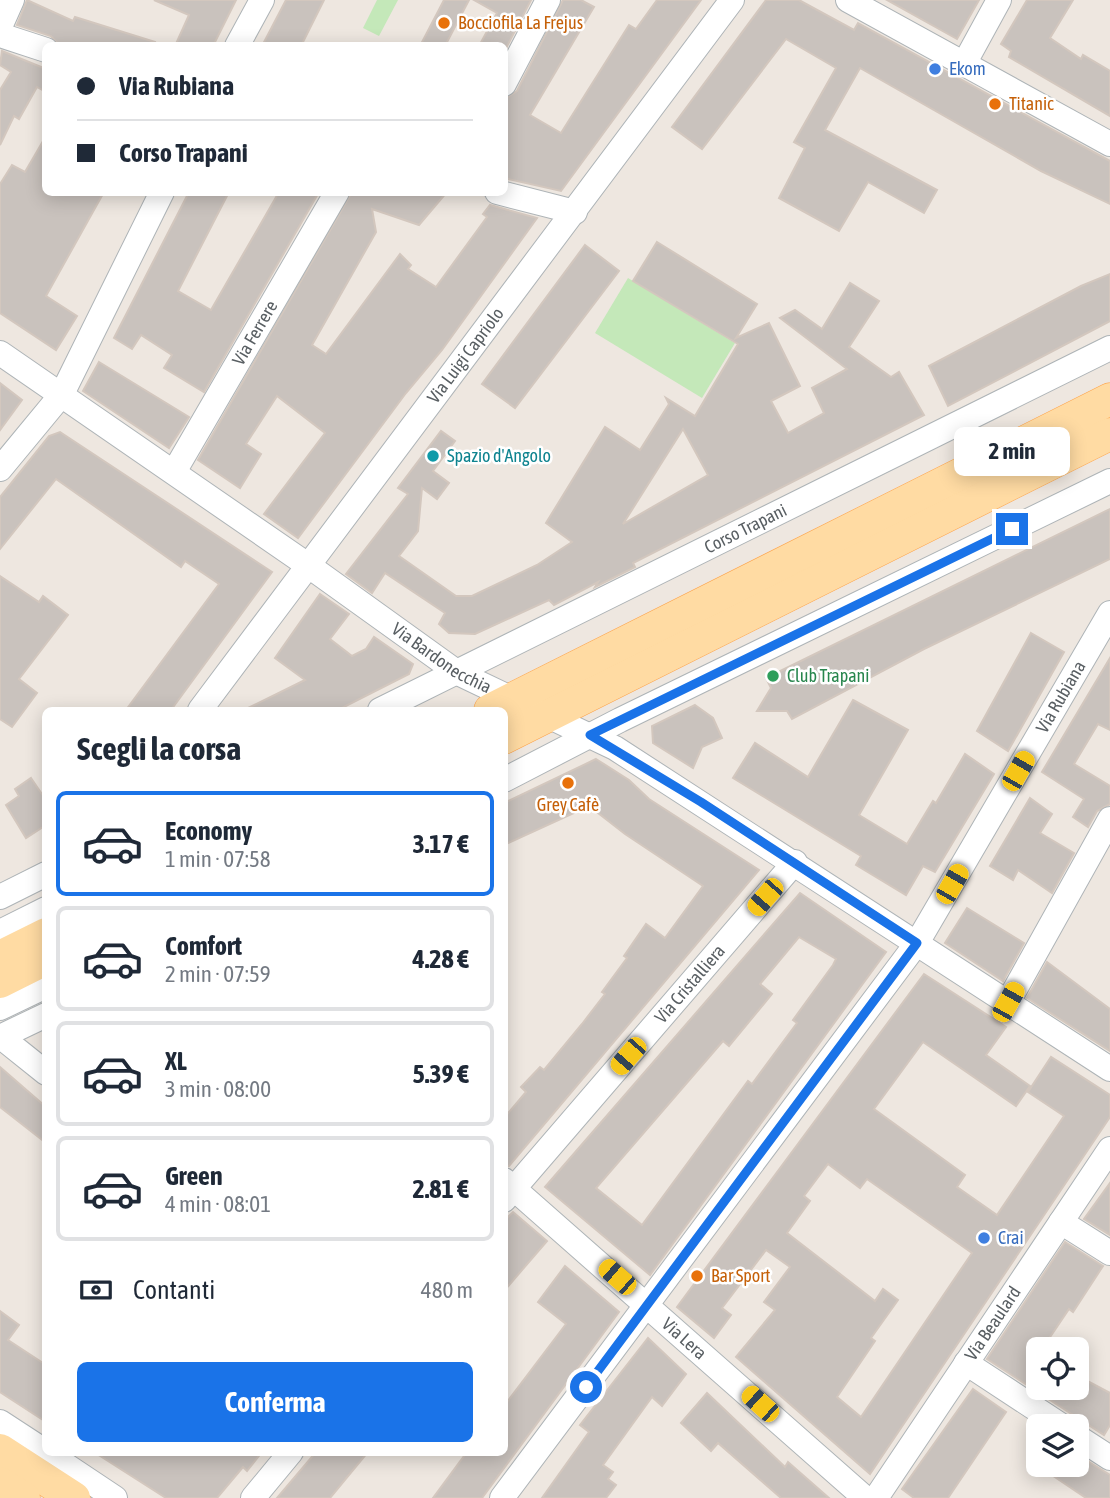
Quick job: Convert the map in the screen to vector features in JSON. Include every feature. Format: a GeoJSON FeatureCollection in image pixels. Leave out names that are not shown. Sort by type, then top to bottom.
{"type":"FeatureCollection","features":[{"type":"Feature","properties":{"kind":"main road"},"geometry":{"type":"LineString","coordinates":[[502,705],[1110,399]]}},
{"type":"Feature","properties":{"kind":"main road"},"geometry":{"type":"LineString","coordinates":[[508,736],[1110,434]]}},
{"type":"Feature","properties":{"kind":"main road"},"geometry":{"type":"LineString","coordinates":[[0,957],[42,936]]}},
{"type":"Feature","properties":{"kind":"main road"},"geometry":{"type":"LineString","coordinates":[[0,982],[42,961]]}},
{"type":"Feature","properties":{"kind":"main road"},"geometry":{"type":"LineString","coordinates":[[0,1450],[74,1498]]}},
{"type":"Feature","properties":{"kind":"main road"},"geometry":{"type":"LineString","coordinates":[[0,1483],[24,1498]]}},
{"type":"Feature","properties":{"kind":"street"},"geometry":{"type":"LineString","coordinates":[[0,27],[12,0]]}},
{"type":"Feature","properties":{"kind":"street"},"geometry":{"type":"LineString","coordinates":[[239,42],[261,0]]}},
{"type":"Feature","properties":{"kind":"street"},"geometry":{"type":"LineString","coordinates":[[508,76],[548,0]]}},
{"type":"Feature","properties":{"kind":"street","name":"Via Luigi Capriolo"},"geometry":{"type":"LineString","coordinates":[[203,707],[732,0]]}},
{"type":"Feature","properties":{"kind":"street"},"geometry":{"type":"LineString","coordinates":[[848,0],[1110,144]]}},
{"type":"Feature","properties":{"kind":"street"},"geometry":{"type":"LineString","coordinates":[[964,64],[999,0]]}},
{"type":"Feature","properties":{"kind":"street"},"geometry":{"type":"LineString","coordinates":[[0,35],[42,49]]}},
{"type":"Feature","properties":{"kind":"street"},"geometry":{"type":"LineString","coordinates":[[508,195],[575,212]]}},
{"type":"Feature","properties":{"kind":"street"},"geometry":{"type":"LineString","coordinates":[[0,469],[62,394],[160,196]]}},
{"type":"Feature","properties":{"kind":"street","name":"Via Ferrere"},"geometry":{"type":"LineString","coordinates":[[174,472],[335,196]]}},
{"type":"Feature","properties":{"kind":"street","name":"Corso Trapani"},"geometry":{"type":"LineString","coordinates":[[386,707],[1110,348]]}},
{"type":"Feature","properties":{"kind":"street","name":"Via Bardonecchia"},"geometry":{"type":"LineString","coordinates":[[0,354],[309,566],[502,705],[550,716],[623,752],[1110,1069]]}},
{"type":"Feature","properties":{"kind":"street"},"geometry":{"type":"LineString","coordinates":[[508,778],[590,735],[1110,481]]}},
{"type":"Feature","properties":{"kind":"street","name":"Via Rubiana"},"geometry":{"type":"LineString","coordinates":[[502,1498],[917,943],[1110,613]]}},
{"type":"Feature","properties":{"kind":"street"},"geometry":{"type":"LineString","coordinates":[[1008,1002],[1110,819]]}},
{"type":"Feature","properties":{"kind":"street","name":"Via Cristalliera"},"geometry":{"type":"LineString","coordinates":[[508,1190],[795,862]]}},
{"type":"Feature","properties":{"kind":"street"},"geometry":{"type":"LineString","coordinates":[[0,897],[42,876]]}},
{"type":"Feature","properties":{"kind":"street"},"geometry":{"type":"LineString","coordinates":[[0,932],[42,911]]}},
{"type":"Feature","properties":{"kind":"street"},"geometry":{"type":"LineString","coordinates":[[0,1008],[42,988]]}},
{"type":"Feature","properties":{"kind":"street"},"geometry":{"type":"LineString","coordinates":[[42,1017],[1,1037],[42,1070]]}},
{"type":"Feature","properties":{"kind":"street","name":"Via Beaulard"},"geometry":{"type":"LineString","coordinates":[[876,1498],[1110,1149]]}},
{"type":"Feature","properties":{"kind":"street","name":"Via Lera"},"geometry":{"type":"LineString","coordinates":[[508,1190],[649,1304],[865,1498]]}},
{"type":"Feature","properties":{"kind":"street"},"geometry":{"type":"LineString","coordinates":[[1061,1222],[1110,1253]]}},
{"type":"Feature","properties":{"kind":"street"},"geometry":{"type":"LineString","coordinates":[[966,1363],[1044,1414]]}},
{"type":"Feature","properties":{"kind":"street"},"geometry":{"type":"LineString","coordinates":[[0,1422],[42,1449]]}},
{"type":"Feature","properties":{"kind":"street"},"geometry":{"type":"LineString","coordinates":[[1089,1444],[1110,1458]]}},
{"type":"Feature","properties":{"kind":"street"},"geometry":{"type":"LineString","coordinates":[[52,1456],[115,1498]]}},
{"type":"Feature","properties":{"kind":"street"},"geometry":{"type":"LineString","coordinates":[[253,1498],[288,1456]]}},
{"type":"Feature","properties":{"kind":"green space"},"geometry":{"type":"Polygon","coordinates":[[[377,0],[398,0],[379,36],[363,28],[377,0]]]}},
{"type":"Feature","properties":{"kind":"green space"},"geometry":{"type":"Polygon","coordinates":[[[628,278],[735,343],[702,398],[595,333],[628,278]]]}},
{"type":"Feature","properties":{"kind":"building"},"geometry":{"type":"Polygon","coordinates":[[[27,0],[73,21],[75,17],[155,42],[56,42],[51,36],[17,25],[27,0]]]}},
{"type":"Feature","properties":{"kind":"building"},"geometry":{"type":"Polygon","coordinates":[[[154,0],[236,0],[215,42],[177,42],[189,15],[154,0]]]}},
{"type":"Feature","properties":{"kind":"building"},"geometry":{"type":"Polygon","coordinates":[[[286,0],[324,0],[303,42],[264,42],[286,0]]]}},
{"type":"Feature","properties":{"kind":"building","name":"Bocciofila La Frejus"},"geometry":{"type":"Polygon","coordinates":[[[444,0],[469,0],[447,42],[422,42],[444,0]]]}},
{"type":"Feature","properties":{"kind":"building"},"geometry":{"type":"Polygon","coordinates":[[[474,0],[531,0],[508,44],[508,42],[481,42],[497,13],[474,0]]]}},
{"type":"Feature","properties":{"kind":"building"},"geometry":{"type":"Polygon","coordinates":[[[563,0],[581,0],[594,7],[530,115],[561,133],[629,25],[636,29],[657,0],[701,0],[561,191],[508,179],[508,97],[517,91],[563,0]]]}},
{"type":"Feature","properties":{"kind":"building"},"geometry":{"type":"Polygon","coordinates":[[[766,0],[799,0],[854,30],[858,23],[1110,161],[1110,204],[1041,171],[860,68],[825,130],[937,190],[924,213],[868,182],[839,231],[779,198],[805,148],[794,142],[836,68],[786,39],[702,149],[672,127],[766,0]]]}},
{"type":"Feature","properties":{"kind":"building"},"geometry":{"type":"Polygon","coordinates":[[[887,0],[979,0],[957,39],[887,0]]]}},
{"type":"Feature","properties":{"kind":"building"},"geometry":{"type":"Polygon","coordinates":[[[1027,0],[1073,0],[1050,38],[1081,59],[1083,55],[1110,71],[1110,116],[1009,57],[1011,51],[1001,44],[1027,0]]]}},
{"type":"Feature","properties":{"kind":"building"},"geometry":{"type":"Polygon","coordinates":[[[2,51],[42,67],[42,90],[37,87],[19,119],[14,116],[0,145],[0,90],[11,72],[0,65],[2,51]]]}},
{"type":"Feature","properties":{"kind":"building"},"geometry":{"type":"Polygon","coordinates":[[[42,143],[42,196],[102,196],[46,296],[77,316],[56,350],[0,313],[0,184],[12,165],[25,172],[42,143]]]}},
{"type":"Feature","properties":{"kind":"building"},"geometry":{"type":"Polygon","coordinates":[[[187,196],[227,196],[178,291],[211,310],[277,196],[317,196],[204,392],[164,368],[172,355],[141,335],[132,349],[114,338],[187,196]]]}},
{"type":"Feature","properties":{"kind":"building"},"geometry":{"type":"Polygon","coordinates":[[[350,196],[444,196],[419,225],[372,209],[376,232],[312,345],[326,354],[400,254],[411,265],[408,269],[436,287],[487,217],[483,214],[490,205],[537,218],[442,350],[406,393],[298,538],[264,514],[325,433],[277,396],[246,444],[261,454],[240,488],[198,460],[350,196]]]}},
{"type":"Feature","properties":{"kind":"building"},"geometry":{"type":"Polygon","coordinates":[[[657,242],[757,304],[736,338],[769,323],[800,386],[771,401],[788,433],[824,413],[812,388],[847,369],[780,318],[795,310],[822,329],[850,283],[879,301],[849,347],[891,377],[899,372],[924,415],[633,563],[635,567],[595,587],[598,582],[554,605],[549,600],[475,634],[449,633],[439,624],[445,613],[385,573],[372,593],[346,574],[408,494],[398,488],[441,431],[455,441],[433,471],[449,483],[437,499],[422,488],[418,531],[399,556],[456,596],[472,596],[537,565],[572,542],[546,523],[605,427],[640,450],[669,404],[666,398],[695,416],[738,344],[633,281],[657,242]],[[683,429],[623,524],[708,475],[683,429]]]}},
{"type":"Feature","properties":{"kind":"building"},"geometry":{"type":"Polygon","coordinates":[[[585,245],[619,271],[515,408],[482,384],[585,245]]]}},
{"type":"Feature","properties":{"kind":"building"},"geometry":{"type":"Polygon","coordinates":[[[1110,274],[1110,321],[948,406],[929,366],[1081,286],[1110,274]]]}},
{"type":"Feature","properties":{"kind":"building"},"geometry":{"type":"Polygon","coordinates":[[[99,362],[189,417],[169,448],[83,391],[99,362]]]}},
{"type":"Feature","properties":{"kind":"building"},"geometry":{"type":"Polygon","coordinates":[[[0,383],[22,400],[0,430],[0,383]]]}},
{"type":"Feature","properties":{"kind":"building"},"geometry":{"type":"Polygon","coordinates":[[[60,432],[272,572],[173,707],[128,707],[219,584],[185,561],[181,567],[56,479],[0,549],[0,497],[49,436],[60,432]]]}},
{"type":"Feature","properties":{"kind":"building"},"geometry":{"type":"Polygon","coordinates":[[[1110,509],[1110,559],[924,649],[792,719],[787,711],[757,711],[771,688],[766,678],[1110,509]]]}},
{"type":"Feature","properties":{"kind":"building"},"geometry":{"type":"Polygon","coordinates":[[[0,576],[39,602],[43,596],[68,615],[19,679],[37,693],[12,727],[0,719],[0,576]]]}},
{"type":"Feature","properties":{"kind":"building"},"geometry":{"type":"Polygon","coordinates":[[[320,594],[349,614],[330,639],[352,656],[366,649],[374,637],[413,664],[409,674],[344,707],[250,707],[305,680],[275,658],[320,594]]]}},
{"type":"Feature","properties":{"kind":"building"},"geometry":{"type":"Polygon","coordinates":[[[1031,633],[1064,652],[1008,751],[977,731],[1031,633]]]}},
{"type":"Feature","properties":{"kind":"building"},"geometry":{"type":"Polygon","coordinates":[[[1110,658],[1110,730],[1098,724],[1074,764],[1110,786],[1110,804],[1097,811],[1088,827],[1073,817],[1084,799],[1042,772],[1110,658]]]}},
{"type":"Feature","properties":{"kind":"building"},"geometry":{"type":"Polygon","coordinates":[[[853,700],[908,730],[859,815],[907,844],[933,801],[936,803],[965,754],[994,774],[935,872],[923,866],[906,895],[856,865],[861,856],[733,778],[755,743],[808,777],[853,700]]]}},
{"type":"Feature","properties":{"kind":"building"},"geometry":{"type":"Polygon","coordinates":[[[695,705],[713,718],[722,738],[702,747],[693,768],[653,743],[652,726],[695,705]]]}},
{"type":"Feature","properties":{"kind":"building"},"geometry":{"type":"Polygon","coordinates":[[[596,759],[629,780],[649,799],[759,870],[509,1166],[508,1113],[526,1092],[521,1087],[540,1067],[544,1070],[582,1024],[605,994],[602,992],[627,958],[624,956],[646,924],[665,938],[703,886],[625,834],[589,806],[508,843],[508,801],[596,759]]]}},
{"type":"Feature","properties":{"kind":"building"},"geometry":{"type":"Polygon","coordinates":[[[31,778],[42,794],[42,828],[26,838],[6,805],[19,796],[15,789],[31,778]]]}},
{"type":"Feature","properties":{"kind":"building"},"geometry":{"type":"Polygon","coordinates":[[[1030,798],[1052,814],[1040,833],[1074,853],[1052,893],[1018,870],[1013,880],[990,866],[1030,798]]]}},
{"type":"Feature","properties":{"kind":"building"},"geometry":{"type":"Polygon","coordinates":[[[800,893],[886,952],[650,1275],[545,1187],[800,893]],[[799,937],[760,984],[772,994],[729,1046],[723,1041],[596,1188],[642,1225],[748,1081],[752,1084],[797,1023],[793,1020],[836,959],[799,937]]]}},
{"type":"Feature","properties":{"kind":"building"},"geometry":{"type":"Polygon","coordinates":[[[967,908],[1024,943],[1003,981],[945,943],[967,908]]]}},
{"type":"Feature","properties":{"kind":"building"},"geometry":{"type":"Polygon","coordinates":[[[1047,962],[1110,1009],[1110,1051],[1027,998],[1047,962]]]}},
{"type":"Feature","properties":{"kind":"building"},"geometry":{"type":"Polygon","coordinates":[[[924,974],[1006,1027],[986,1055],[1030,1086],[1016,1106],[923,1042],[874,1109],[965,1175],[957,1187],[997,1215],[1064,1116],[1028,1092],[1051,1057],[1110,1095],[1110,1117],[870,1474],[736,1357],[775,1310],[764,1302],[790,1267],[766,1250],[722,1308],[731,1315],[714,1338],[677,1307],[924,974]],[[828,1164],[804,1196],[810,1201],[787,1233],[875,1301],[883,1289],[898,1300],[871,1338],[875,1341],[837,1397],[861,1417],[972,1253],[867,1179],[860,1188],[828,1164]]]}},
{"type":"Feature","properties":{"kind":"building"},"geometry":{"type":"Polygon","coordinates":[[[0,1067],[42,1104],[42,1140],[0,1107],[0,1067]]]}},
{"type":"Feature","properties":{"kind":"building"},"geometry":{"type":"Polygon","coordinates":[[[1110,1183],[1110,1235],[1084,1219],[1110,1183]]]}},
{"type":"Feature","properties":{"kind":"building"},"geometry":{"type":"Polygon","coordinates":[[[513,1212],[547,1241],[508,1286],[508,1217],[513,1212]]]}},
{"type":"Feature","properties":{"kind":"building"},"geometry":{"type":"Polygon","coordinates":[[[1065,1242],[1103,1266],[1073,1312],[1069,1309],[1050,1337],[1026,1337],[1026,1384],[987,1359],[1065,1242]]]}},
{"type":"Feature","properties":{"kind":"building"},"geometry":{"type":"Polygon","coordinates":[[[565,1266],[619,1312],[482,1498],[433,1498],[464,1456],[508,1456],[508,1401],[566,1324],[538,1302],[565,1266]]]}},
{"type":"Feature","properties":{"kind":"building"},"geometry":{"type":"Polygon","coordinates":[[[0,1311],[19,1325],[8,1340],[42,1362],[42,1419],[0,1392],[0,1311]]]}},
{"type":"Feature","properties":{"kind":"building"},"geometry":{"type":"Polygon","coordinates":[[[648,1338],[686,1374],[662,1406],[652,1397],[603,1465],[613,1472],[608,1479],[616,1485],[606,1498],[542,1498],[589,1432],[580,1425],[648,1338]]]}},
{"type":"Feature","properties":{"kind":"building"},"geometry":{"type":"Polygon","coordinates":[[[1089,1382],[1110,1393],[1110,1425],[1104,1435],[1089,1425],[1089,1414],[1072,1414],[1050,1400],[1089,1400],[1089,1382]]]}},
{"type":"Feature","properties":{"kind":"building"},"geometry":{"type":"Polygon","coordinates":[[[973,1389],[1006,1412],[948,1498],[914,1498],[902,1489],[973,1389]]]}},
{"type":"Feature","properties":{"kind":"building"},"geometry":{"type":"Polygon","coordinates":[[[707,1393],[785,1467],[788,1462],[829,1498],[781,1498],[718,1443],[711,1451],[681,1423],[707,1393]]]}},
{"type":"Feature","properties":{"kind":"building"},"geometry":{"type":"Polygon","coordinates":[[[100,1456],[259,1456],[247,1471],[243,1467],[217,1498],[166,1498],[100,1456]]]}},
{"type":"Feature","properties":{"kind":"building"},"geometry":{"type":"Polygon","coordinates":[[[313,1456],[365,1456],[330,1498],[277,1498],[313,1456]]]}},
{"type":"Feature","properties":{"kind":"building"},"geometry":{"type":"Polygon","coordinates":[[[1089,1462],[1110,1475],[1110,1498],[1086,1498],[1055,1477],[1089,1477],[1089,1462]]]}},
{"type":"Feature","properties":{"kind":"place","name":"Bocciofila La Frejus"},"geometry":{"type":"Point","coordinates":[444,23]}},
{"type":"Feature","properties":{"kind":"place","name":"Ekom"},"geometry":{"type":"Point","coordinates":[935,69]}},
{"type":"Feature","properties":{"kind":"place","name":"Titanic"},"geometry":{"type":"Point","coordinates":[995,104]}},
{"type":"Feature","properties":{"kind":"place","name":"Spazio d'Angolo"},"geometry":{"type":"Point","coordinates":[433,456]}},
{"type":"Feature","properties":{"kind":"place","name":"Club Trapani"},"geometry":{"type":"Point","coordinates":[773,676]}},
{"type":"Feature","properties":{"kind":"place","name":"Grey Cafè"},"geometry":{"type":"Point","coordinates":[568,783]}},
{"type":"Feature","properties":{"kind":"place","name":"Crai"},"geometry":{"type":"Point","coordinates":[984,1238]}},
{"type":"Feature","properties":{"kind":"place","name":"Bar Sport"},"geometry":{"type":"Point","coordinates":[697,1276]}},
{"type":"Feature","properties":{"kind":"route"},"geometry":{"type":"LineString","coordinates":[[586,1387],[917,943],[701,802],[590,735],[1012,529]]}}]}
